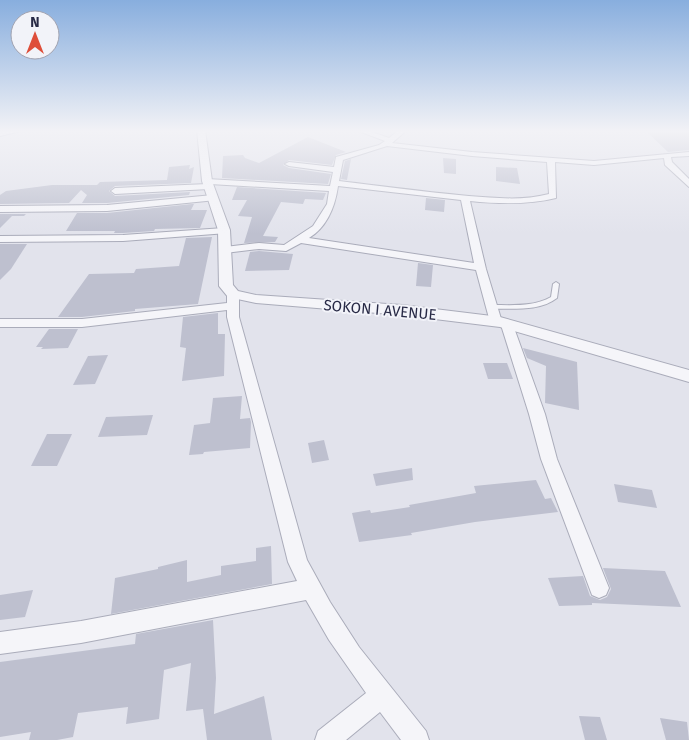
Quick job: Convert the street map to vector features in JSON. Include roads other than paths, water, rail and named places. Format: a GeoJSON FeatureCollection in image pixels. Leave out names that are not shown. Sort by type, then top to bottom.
{"type":"FeatureCollection","features":[{"type":"Feature","properties":{"kind":"street"},"geometry":{"type":"LineString","coordinates":[[206,165],[210,188],[224,231],[226,286],[233,300],[233,317],[298,562],[310,589],[332,628],[381,696],[417,740]]}},
{"type":"Feature","properties":{"kind":"street"},"geometry":{"type":"LineString","coordinates":[[293,165],[336,170]]}},
{"type":"Feature","properties":{"kind":"street"},"geometry":{"type":"LineString","coordinates":[[225,250],[259,246],[281,248],[302,240],[317,228],[331,204],[337,165]]}},
{"type":"Feature","properties":{"kind":"street"},"geometry":{"type":"LineString","coordinates":[[115,191],[334,186],[465,198],[538,201],[553,196],[551,165]]}},
{"type":"Feature","properties":{"kind":"street"},"geometry":{"type":"LineString","coordinates":[[670,165],[689,184]]}},
{"type":"Feature","properties":{"kind":"street"},"geometry":{"type":"LineString","coordinates":[[0,210],[107,208],[210,188]]}},
{"type":"Feature","properties":{"kind":"street"},"geometry":{"type":"LineString","coordinates":[[465,198],[480,267],[492,307],[502,323],[537,414],[549,459],[599,588]]}},
{"type":"Feature","properties":{"kind":"street"},"geometry":{"type":"LineString","coordinates":[[0,239],[123,238],[224,231]]}},
{"type":"Feature","properties":{"kind":"street"},"geometry":{"type":"LineString","coordinates":[[302,240],[480,267]]}},
{"type":"Feature","properties":{"kind":"street"},"geometry":{"type":"LineString","coordinates":[[0,323],[82,323],[233,300]]}},
{"type":"Feature","properties":{"kind":"street","name":"SOKON I AVENUE"},"geometry":{"type":"LineString","coordinates":[[233,300],[265,300],[402,310],[502,323],[689,376]]}},
{"type":"Feature","properties":{"kind":"street"},"geometry":{"type":"LineString","coordinates":[[0,642],[81,632],[310,589]]}},
{"type":"Feature","properties":{"kind":"street"},"geometry":{"type":"LineString","coordinates":[[327,740],[381,696]]}},
{"type":"Feature","properties":{"kind":"lane"},"geometry":{"type":"LineString","coordinates":[[492,307],[536,306],[547,303],[554,298],[556,284]]}}]}
